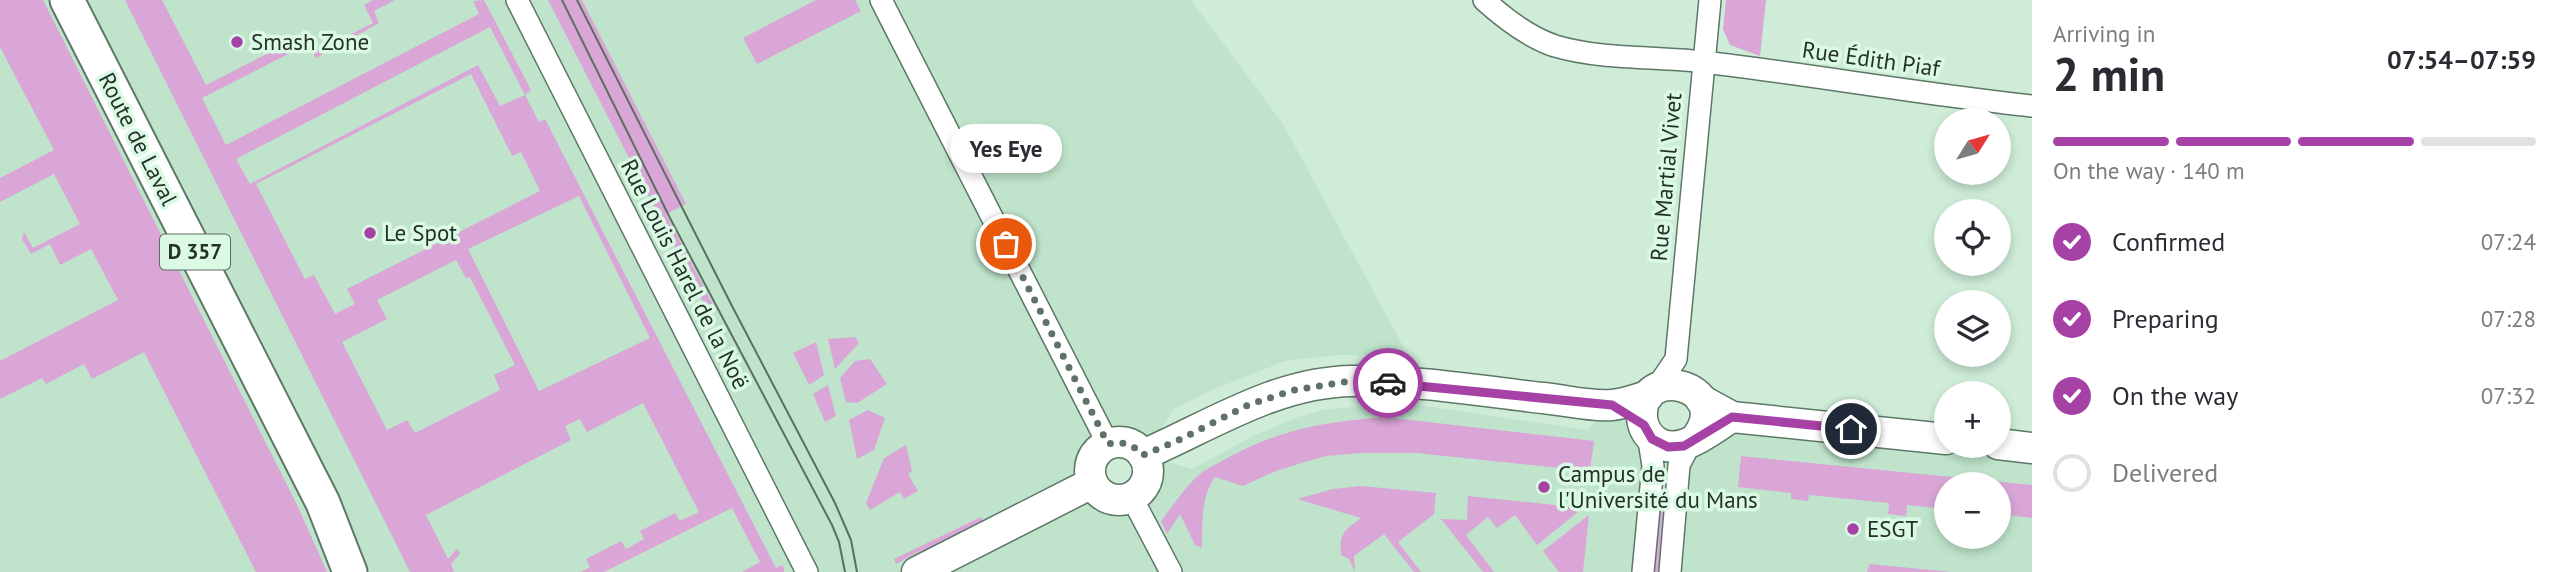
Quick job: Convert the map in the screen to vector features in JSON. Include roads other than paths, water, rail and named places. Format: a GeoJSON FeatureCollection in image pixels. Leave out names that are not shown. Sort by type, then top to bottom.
{"type":"FeatureCollection","features":[{"type":"Feature","properties":{"kind":"main road","name":"Route de Laval"},"geometry":{"type":"LineString","coordinates":[[67,0],[323,503],[350,572]]}},
{"type":"Feature","properties":{"kind":"main road","name":"Route de Laval"},"geometry":{"type":"LineString","coordinates":[[323,503],[368,572]]}},
{"type":"Feature","properties":{"kind":"street","name":"Rue Louis Harel de la Noë"},"geometry":{"type":"LineString","coordinates":[[517,0],[807,572]]}},
{"type":"Feature","properties":{"kind":"street"},"geometry":{"type":"LineString","coordinates":[[881,0],[1108,444]]}},
{"type":"Feature","properties":{"kind":"street","name":"Rue Édith Piaf"},"geometry":{"type":"LineString","coordinates":[[1484,0],[1514,26],[1554,46],[1598,54],[1703,62],[1917,93],[2032,106]]}},
{"type":"Feature","properties":{"kind":"street","name":"Rue Martial Vivet"},"geometry":{"type":"LineString","coordinates":[[1652,393],[1676,359],[1710,0]]}},
{"type":"Feature","properties":{"kind":"street"},"geometry":{"type":"LineString","coordinates":[[1671,572],[1679,465],[1702,430],[1705,415],[1698,396],[1676,359]]}},
{"type":"Feature","properties":{"kind":"street"},"geometry":{"type":"LineString","coordinates":[[1143,455],[1248,405],[1324,383],[1351,381],[1425,385],[1612,405],[1672,384],[1681,385],[1732,417],[1934,438]]}},
{"type":"Feature","properties":{"kind":"street"},"geometry":{"type":"LineString","coordinates":[[1643,572],[1653,466],[1642,413],[1652,393]]}},
{"type":"Feature","properties":{"kind":"street"},"geometry":{"type":"LineString","coordinates":[[1612,405],[1646,430],[1659,444],[1668,447],[1676,447],[1694,439],[1732,417]]}},
{"type":"Feature","properties":{"kind":"street"},"geometry":{"type":"LineString","coordinates":[[1123,443],[1138,449],[1143,455],[1147,463],[1146,482],[1132,498],[1115,500],[1097,491],[1090,474],[1094,457],[1108,444],[1123,443]]}},
{"type":"Feature","properties":{"kind":"street"},"geometry":{"type":"LineString","coordinates":[[2011,445],[2032,447]]}},
{"type":"Feature","properties":{"kind":"street"},"geometry":{"type":"LineString","coordinates":[[917,572],[1092,483]]}},
{"type":"Feature","properties":{"kind":"street"},"geometry":{"type":"LineString","coordinates":[[1132,498],[1171,572]]}},
{"type":"Feature","properties":{"kind":"tram line"},"geometry":{"type":"LineString","coordinates":[[562,0],[670,218],[832,525],[839,542],[845,572]]}},
{"type":"Feature","properties":{"kind":"tram line"},"geometry":{"type":"LineString","coordinates":[[577,0],[835,503],[851,540],[857,572]]}},
{"type":"Feature","properties":{"kind":"place","name":"Smash Zone"},"geometry":{"type":"Point","coordinates":[237,42]}},
{"type":"Feature","properties":{"kind":"place","name":"Le Spot"},"geometry":{"type":"Point","coordinates":[370,233]}},
{"type":"Feature","properties":{"kind":"place","name":"Yes Eye"},"geometry":{"type":"Point","coordinates":[1006,244]}},
{"type":"Feature","properties":{"kind":"place","name":"Campus de l'Université du Mans"},"geometry":{"type":"Point","coordinates":[1544,487]}},
{"type":"Feature","properties":{"kind":"place","name":"ESGT"},"geometry":{"type":"Point","coordinates":[1853,529]}}]}
